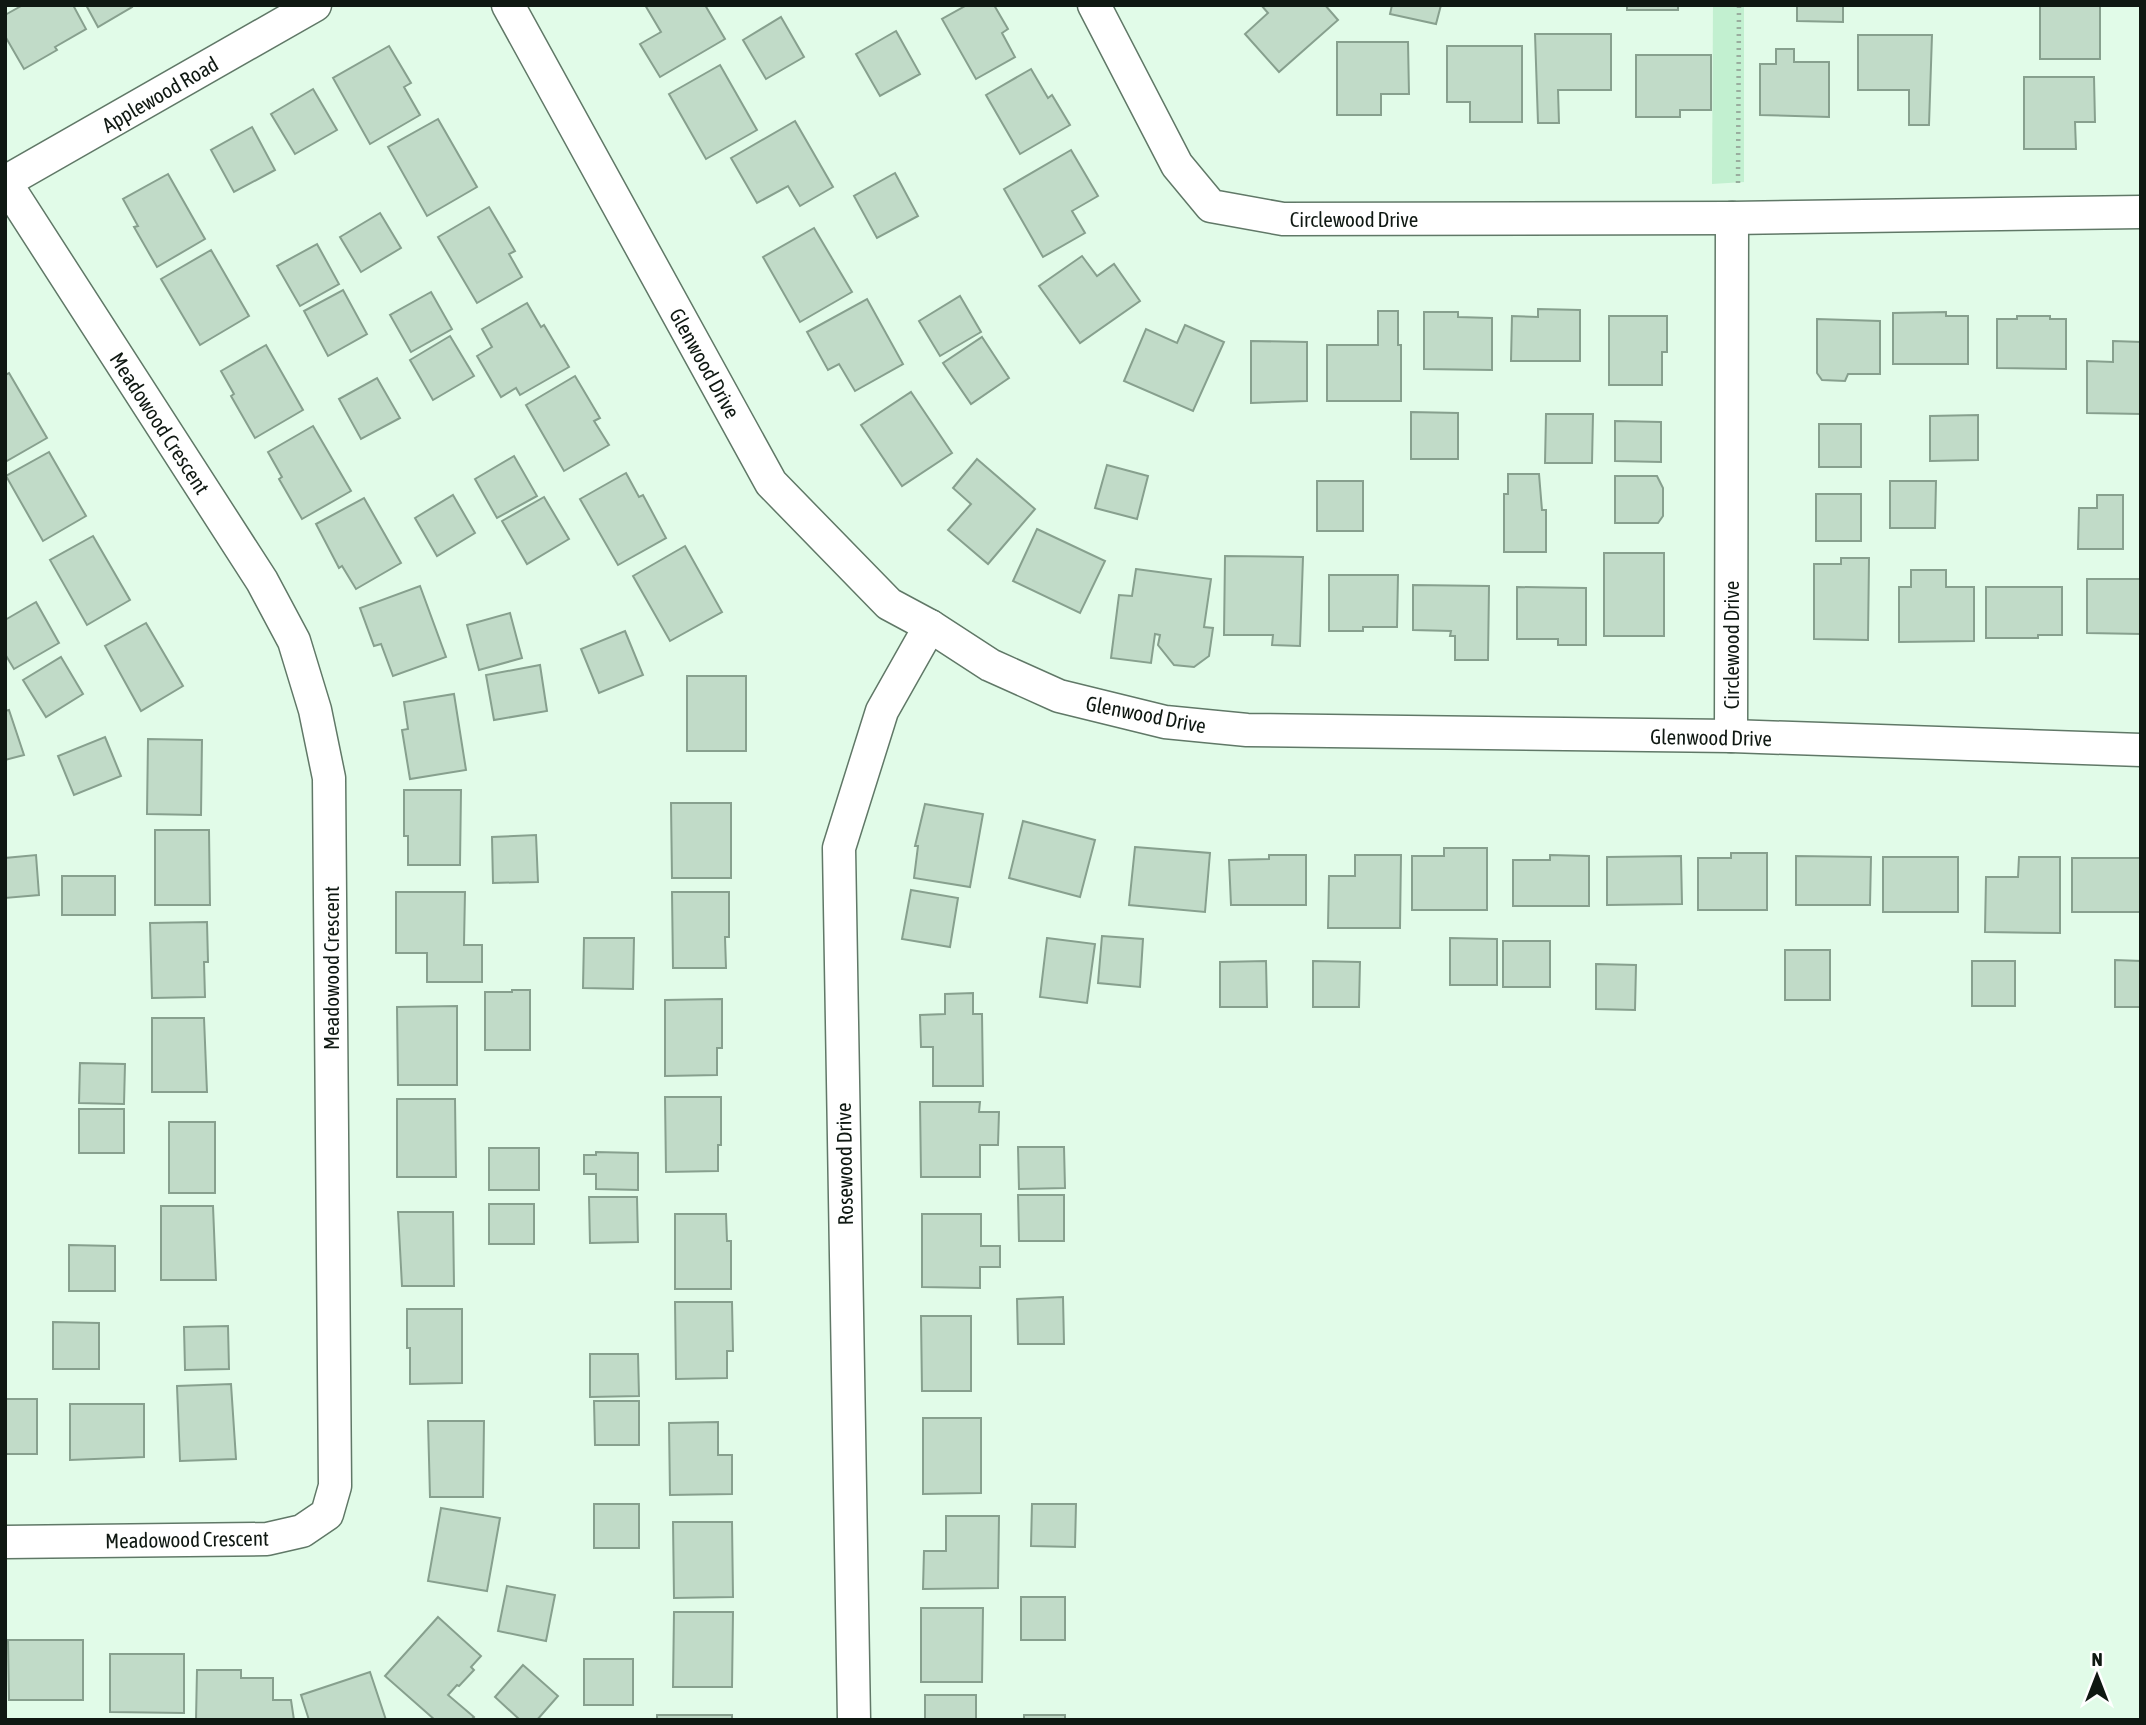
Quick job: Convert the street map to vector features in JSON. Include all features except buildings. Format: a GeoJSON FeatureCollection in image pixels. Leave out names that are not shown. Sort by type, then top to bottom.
{"type":"FeatureCollection","features":[{"type":"Feature","properties":{"kind":"street","name":"Applewood Road"},"geometry":{"type":"LineString","coordinates":[[5,182],[314,5]]}},
{"type":"Feature","properties":{"kind":"street","name":"Glenwood Drive"},"geometry":{"type":"LineString","coordinates":[[508,5],[771,483],[888,604],[930,626],[990,665],[1059,696],[1166,722],[1247,730],[1731,736],[2141,750]]}},
{"type":"Feature","properties":{"kind":"street","name":"Circlewood Drive"},"geometry":{"type":"LineString","coordinates":[[1094,5],[1177,165],[1211,206],[1283,219],[1735,205],[2141,212]]}},
{"type":"Feature","properties":{"kind":"street","name":"Meadowood Crescent"},"geometry":{"type":"LineString","coordinates":[[5,182],[262,581],[294,641],[315,710],[329,778],[335,1486],[327,1514],[302,1531],[267,1539],[5,1542]]}},
{"type":"Feature","properties":{"kind":"street","name":"Circlewood Drive"},"geometry":{"type":"LineString","coordinates":[[1731,736],[1735,205]]}},
{"type":"Feature","properties":{"kind":"street","name":"Rosewood Drive"},"geometry":{"type":"LineString","coordinates":[[854,1720],[839,848],[882,711],[930,626]]}},
{"type":"Feature","properties":{"kind":"path"},"geometry":{"type":"LineString","coordinates":[[1735,205],[1739,5]]}},
{"type":"Feature","properties":{"kind":"green space"},"geometry":{"type":"Polygon","coordinates":[[[1713,5],[1744,5],[1744,182],[1712,184],[1713,5]]]}}]}
